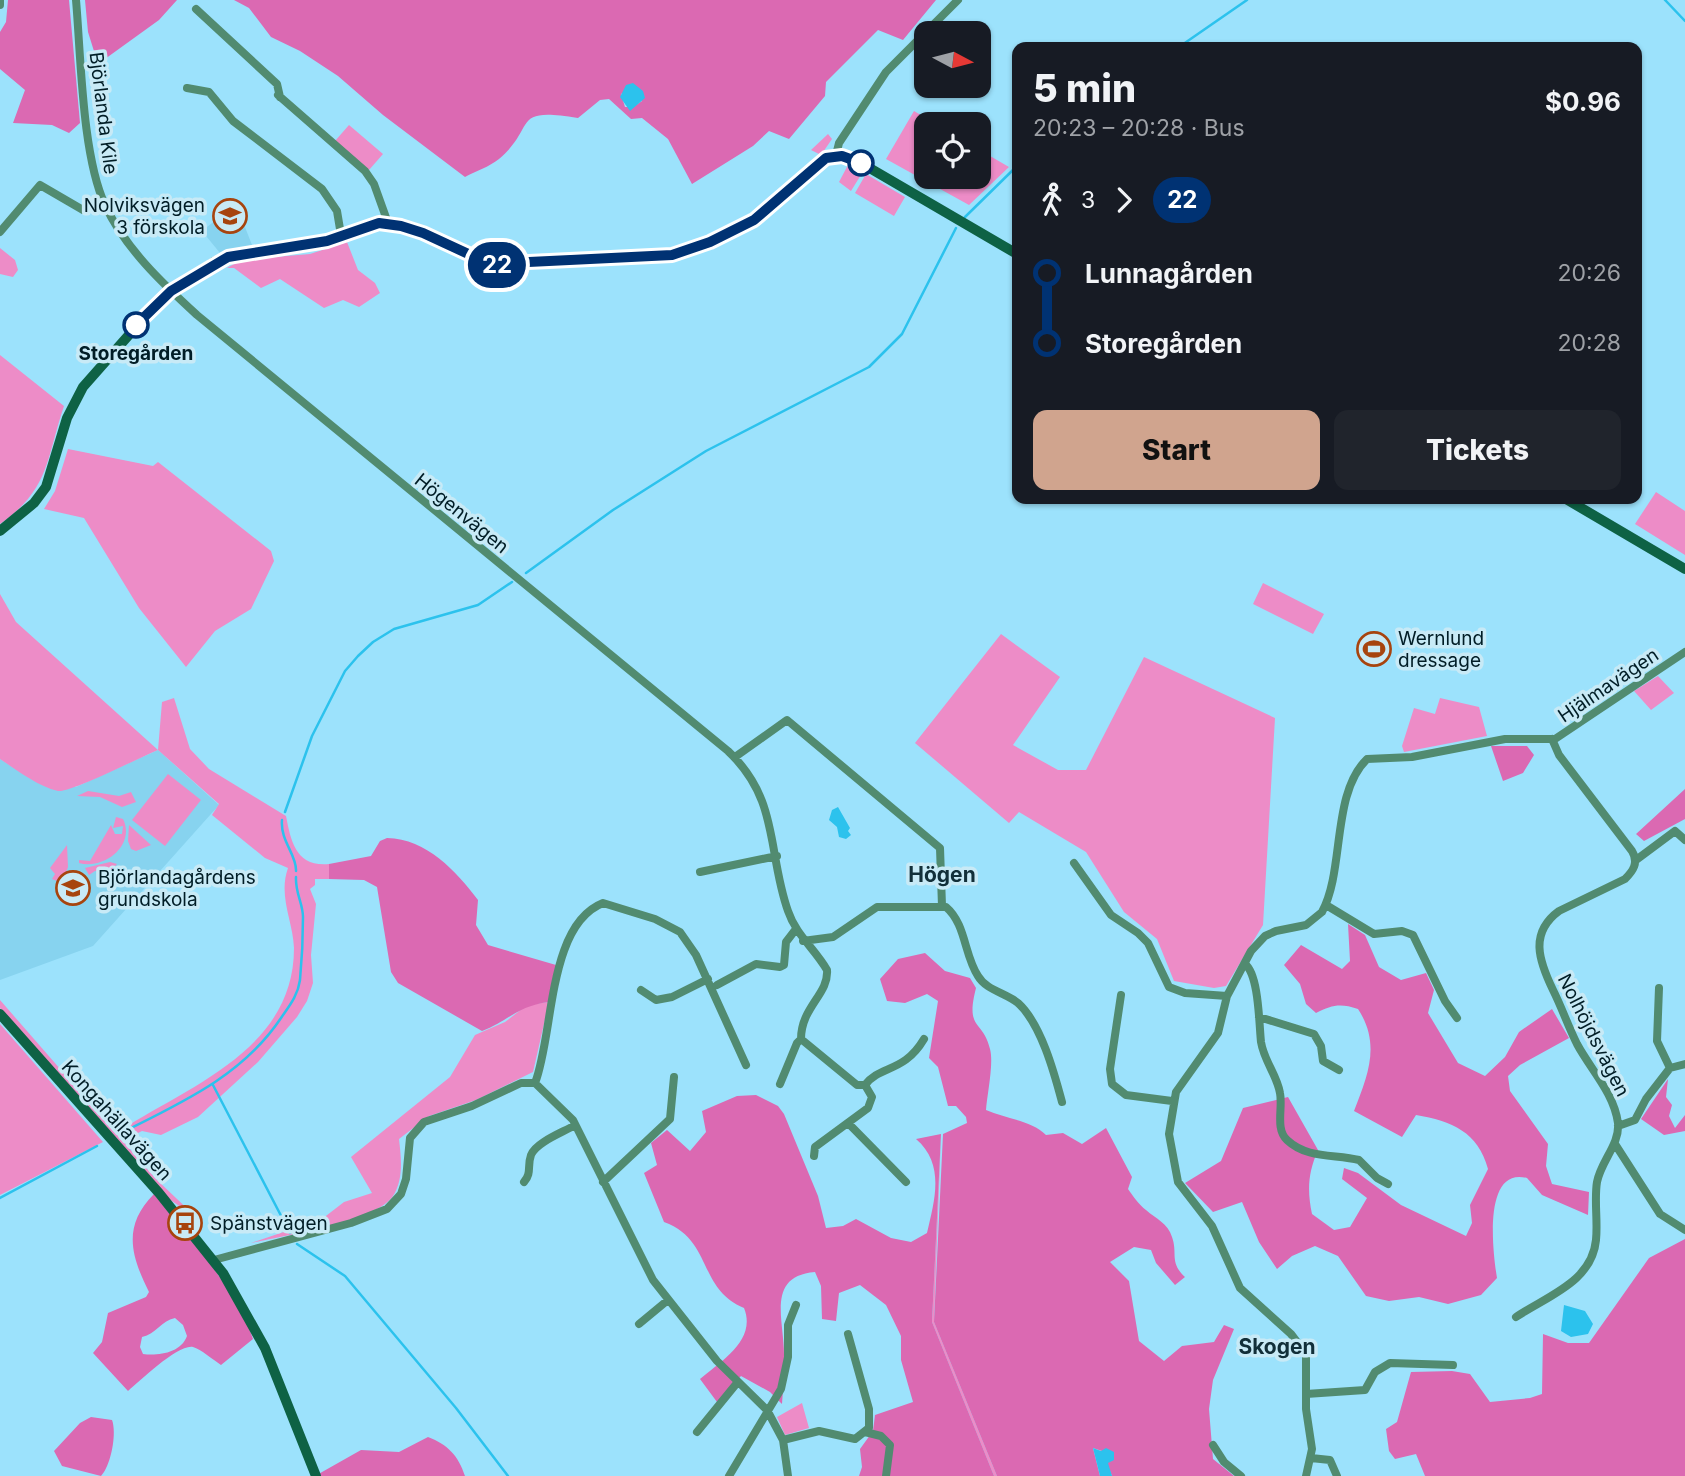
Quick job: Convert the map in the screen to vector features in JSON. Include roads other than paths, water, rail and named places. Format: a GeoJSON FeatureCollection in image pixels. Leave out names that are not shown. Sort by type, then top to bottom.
{"type":"FeatureCollection","features":[{"type":"Feature","properties":{"kind":"street","name":"Björlanda Kile"},"geometry":{"type":"LineString","coordinates":[[76,0],[92,158],[105,205],[122,236],[171,291]]}},
{"type":"Feature","properties":{"kind":"street"},"geometry":{"type":"LineString","coordinates":[[836,155],[839,143],[886,72],[958,0]]}},
{"type":"Feature","properties":{"kind":"street"},"geometry":{"type":"LineString","coordinates":[[196,9],[277,84],[279,96],[365,171],[380,196],[388,223]]}},
{"type":"Feature","properties":{"kind":"street"},"geometry":{"type":"LineString","coordinates":[[187,88],[209,92],[233,121],[322,189],[337,211],[341,235]]}},
{"type":"Feature","properties":{"kind":"street"},"geometry":{"type":"LineString","coordinates":[[0,531],[34,503],[46,487],[67,418],[83,387],[136,325],[171,291],[228,257],[307,245],[365,226],[388,223],[423,233],[490,264],[672,255],[710,242],[746,225],[814,166],[836,155],[861,163],[1012,251]]}},
{"type":"Feature","properties":{"kind":"street"},"geometry":{"type":"LineString","coordinates":[[0,232],[40,184],[83,210],[105,205]]}},
{"type":"Feature","properties":{"kind":"street","name":"Högenvägen"},"geometry":{"type":"LineString","coordinates":[[171,291],[260,369],[735,757],[759,794],[771,824],[782,892],[796,929],[803,941],[822,961],[828,980],[810,1006],[801,1039],[780,1084]]}},
{"type":"Feature","properties":{"kind":"street"},"geometry":{"type":"LineString","coordinates":[[1574,504],[1685,569]]}},
{"type":"Feature","properties":{"kind":"street","name":"Hjälmavägen"},"geometry":{"type":"LineString","coordinates":[[1326,905],[1351,790],[1367,759],[1412,757],[1505,739],[1552,739],[1685,652]]}},
{"type":"Feature","properties":{"kind":"street"},"geometry":{"type":"LineString","coordinates":[[735,757],[786,720],[940,848],[942,906]]}},
{"type":"Feature","properties":{"kind":"street"},"geometry":{"type":"LineString","coordinates":[[1552,739],[1559,755],[1636,860]]}},
{"type":"Feature","properties":{"kind":"street","name":"Nolhöjdsvägen"},"geometry":{"type":"LineString","coordinates":[[1516,1317],[1567,1286],[1590,1265],[1596,1241],[1597,1183],[1604,1158],[1615,1144],[1618,1126],[1611,1098],[1575,1040],[1543,971],[1538,944],[1540,934],[1550,917],[1625,879],[1632,872],[1636,860],[1675,831],[1685,828]]}},
{"type":"Feature","properties":{"kind":"street"},"geometry":{"type":"LineString","coordinates":[[1675,831],[1685,840]]}},
{"type":"Feature","properties":{"kind":"street"},"geometry":{"type":"LineString","coordinates":[[700,872],[777,856]]}},
{"type":"Feature","properties":{"kind":"street"},"geometry":{"type":"LineString","coordinates":[[1074,863],[1111,915],[1148,943],[1169,987],[1185,993],[1227,996]]}},
{"type":"Feature","properties":{"kind":"street"},"geometry":{"type":"LineString","coordinates":[[535,1083],[560,963],[580,923],[596,906],[603,903],[618,905],[670,925],[688,941],[746,1065]]}},
{"type":"Feature","properties":{"kind":"street"},"geometry":{"type":"LineString","coordinates":[[1306,1476],[1311,1458],[1306,1394],[1309,1367],[1301,1345],[1242,1292],[1212,1226],[1178,1182],[1169,1142],[1172,1101],[1191,1068],[1218,1033],[1227,996],[1251,951],[1265,936],[1306,925],[1322,912],[1326,905],[1374,934],[1402,931],[1413,935],[1445,1001],[1457,1018]]}},
{"type":"Feature","properties":{"kind":"street"},"geometry":{"type":"LineString","coordinates":[[803,941],[832,937],[877,906],[942,906],[952,912],[977,975],[989,987],[1017,1002],[1030,1019],[1051,1060],[1062,1102]]}},
{"type":"Feature","properties":{"kind":"street"},"geometry":{"type":"LineString","coordinates":[[717,985],[756,964],[783,965],[786,942],[796,929]]}},
{"type":"Feature","properties":{"kind":"street"},"geometry":{"type":"LineString","coordinates":[[1245,964],[1251,972],[1262,1046],[1281,1094],[1281,1130],[1285,1139],[1306,1151],[1328,1157],[1359,1160],[1377,1178],[1388,1184]]}},
{"type":"Feature","properties":{"kind":"street"},"geometry":{"type":"LineString","coordinates":[[641,990],[656,1000],[665,999],[708,979]]}},
{"type":"Feature","properties":{"kind":"street"},"geometry":{"type":"LineString","coordinates":[[1659,988],[1657,1041],[1670,1068]]}},
{"type":"Feature","properties":{"kind":"street"},"geometry":{"type":"LineString","coordinates":[[1121,995],[1110,1069],[1112,1084],[1126,1095],[1172,1101]]}},
{"type":"Feature","properties":{"kind":"street","name":"Kongahällavägen"},"geometry":{"type":"LineString","coordinates":[[0,1014],[159,1193],[214,1260],[253,1324],[316,1476]]}},
{"type":"Feature","properties":{"kind":"street"},"geometry":{"type":"LineString","coordinates":[[1259,1017],[1314,1034],[1321,1046],[1323,1061],[1339,1070]]}},
{"type":"Feature","properties":{"kind":"street"},"geometry":{"type":"LineString","coordinates":[[801,1039],[857,1085],[865,1086]]}},
{"type":"Feature","properties":{"kind":"street"},"geometry":{"type":"LineString","coordinates":[[865,1086],[870,1079],[907,1061],[924,1039]]}},
{"type":"Feature","properties":{"kind":"street"},"geometry":{"type":"LineString","coordinates":[[1618,1126],[1635,1120],[1646,1099],[1670,1068],[1685,1064]]}},
{"type":"Feature","properties":{"kind":"street"},"geometry":{"type":"LineString","coordinates":[[603,1182],[670,1119],[674,1077]]}},
{"type":"Feature","properties":{"kind":"street"},"geometry":{"type":"LineString","coordinates":[[214,1260],[351,1223],[387,1209],[401,1194],[406,1179],[410,1138],[424,1122],[472,1106],[521,1083],[541,1085],[575,1125],[639,1255],[668,1300],[737,1383],[767,1410],[783,1440],[788,1476]]}},
{"type":"Feature","properties":{"kind":"street"},"geometry":{"type":"LineString","coordinates":[[814,1156],[815,1147],[849,1124],[872,1103],[865,1086]]}},
{"type":"Feature","properties":{"kind":"street"},"geometry":{"type":"LineString","coordinates":[[849,1124],[906,1182]]}},
{"type":"Feature","properties":{"kind":"street"},"geometry":{"type":"LineString","coordinates":[[524,1182],[530,1176],[531,1156],[535,1149],[575,1125]]}},
{"type":"Feature","properties":{"kind":"street"},"geometry":{"type":"LineString","coordinates":[[1615,1144],[1660,1214],[1685,1230]]}},
{"type":"Feature","properties":{"kind":"street"},"geometry":{"type":"LineString","coordinates":[[639,1324],[668,1300]]}},
{"type":"Feature","properties":{"kind":"street"},"geometry":{"type":"LineString","coordinates":[[729,1476],[776,1399],[785,1375],[788,1325],[796,1305]]}},
{"type":"Feature","properties":{"kind":"street"},"geometry":{"type":"LineString","coordinates":[[783,1440],[819,1431],[855,1439],[869,1428],[869,1409],[848,1334]]}},
{"type":"Feature","properties":{"kind":"street"},"geometry":{"type":"LineString","coordinates":[[1306,1394],[1366,1390],[1375,1372],[1390,1363],[1453,1366]]}},
{"type":"Feature","properties":{"kind":"street"},"geometry":{"type":"LineString","coordinates":[[697,1432],[737,1383]]}},
{"type":"Feature","properties":{"kind":"street"},"geometry":{"type":"LineString","coordinates":[[865,1432],[881,1436],[890,1445],[886,1476]]}},
{"type":"Feature","properties":{"kind":"street"},"geometry":{"type":"LineString","coordinates":[[1213,1445],[1224,1462],[1241,1476]]}},
{"type":"Feature","properties":{"kind":"street"},"geometry":{"type":"LineString","coordinates":[[1311,1458],[1330,1460],[1337,1476]]}},
{"type":"Feature","properties":{"kind":"waterway"},"geometry":{"type":"LineString","coordinates":[[1186,42],[1247,0]]}},
{"type":"Feature","properties":{"kind":"waterway"},"geometry":{"type":"LineString","coordinates":[[1665,0],[1685,21]]}},
{"type":"Feature","properties":{"kind":"waterway"},"geometry":{"type":"LineString","coordinates":[[965,217],[1012,171]]}},
{"type":"Feature","properties":{"kind":"waterway"},"geometry":{"type":"LineString","coordinates":[[526,573],[613,510],[706,451],[869,367],[902,334],[956,228]]}},
{"type":"Feature","properties":{"kind":"waterway"},"geometry":{"type":"LineString","coordinates":[[285,812],[312,736],[345,671],[358,656],[373,642],[394,629],[478,605],[512,582]]}},
{"type":"Feature","properties":{"kind":"waterway"},"geometry":{"type":"LineString","coordinates":[[282,820],[283,835],[294,859],[296,871]]}},
{"type":"Feature","properties":{"kind":"waterway"},"geometry":{"type":"LineString","coordinates":[[123,1132],[189,1098],[230,1071],[266,1038],[287,1009],[300,980],[303,917],[296,877]]}},
{"type":"Feature","properties":{"kind":"waterway"},"geometry":{"type":"LineString","coordinates":[[213,1085],[290,1233]]}},
{"type":"Feature","properties":{"kind":"waterway"},"geometry":{"type":"LineString","coordinates":[[0,1198],[97,1146]]}},
{"type":"Feature","properties":{"kind":"waterway"},"geometry":{"type":"LineString","coordinates":[[297,1244],[345,1276],[456,1408],[508,1476]]}},
{"type":"Feature","properties":{"kind":"place","name":"Nolviksvägen 3 förskola"},"geometry":{"type":"Point","coordinates":[230,216]}},
{"type":"Feature","properties":{"kind":"place","name":"Storegården"},"geometry":{"type":"Point","coordinates":[136,325]}},
{"type":"Feature","properties":{"kind":"place","name":"Wernlund dressage"},"geometry":{"type":"Point","coordinates":[1374,649]}},
{"type":"Feature","properties":{"kind":"place","name":"Björlandagårdens grundskola"},"geometry":{"type":"Point","coordinates":[73,888]}},
{"type":"Feature","properties":{"kind":"place","name":"Spänstvägen"},"geometry":{"type":"Point","coordinates":[185,1223]}},
{"type":"Feature","properties":{"kind":"district","name":"Högen"},"geometry":{"type":"Point","coordinates":[942,875]}},
{"type":"Feature","properties":{"kind":"district","name":"Skogen"},"geometry":{"type":"Point","coordinates":[1277,1347]}}]}
